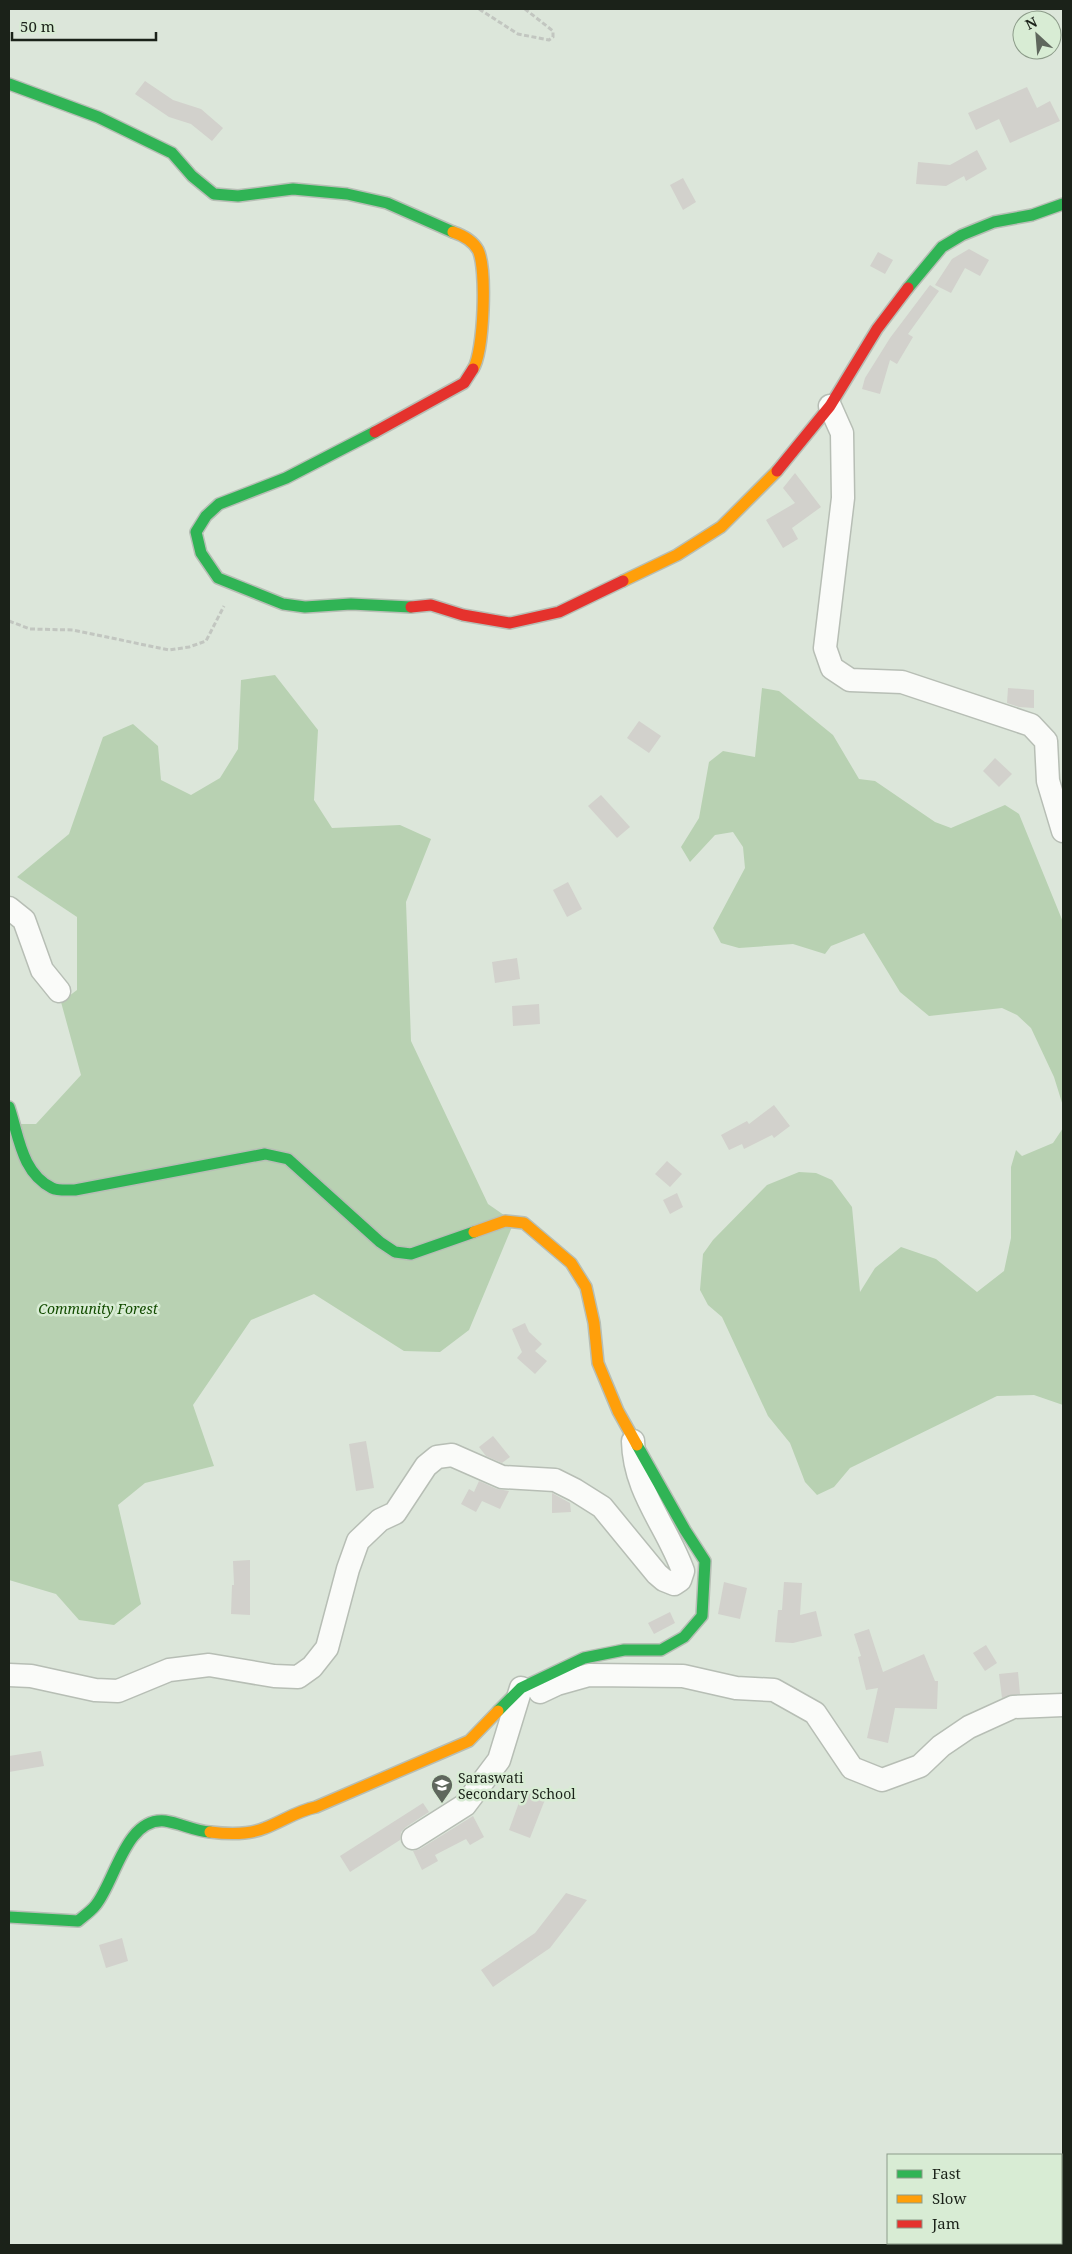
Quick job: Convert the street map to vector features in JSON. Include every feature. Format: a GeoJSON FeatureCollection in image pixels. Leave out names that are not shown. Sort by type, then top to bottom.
{"type":"FeatureCollection","features":[{"type":"Feature","properties":{"kind":"street"},"geometry":{"type":"LineString","coordinates":[[9,84],[98,118],[172,153],[192,176],[214,194],[238,196],[294,189],[346,194],[387,203],[463,236],[477,248],[482,262],[482,342],[477,363],[464,383],[343,450],[286,478],[219,504],[206,516],[196,532],[201,553],[218,578],[283,604],[305,607],[351,604],[404,608],[431,605],[463,615],[510,623],[559,612],[677,555],[721,527],[769,480],[830,406],[877,329],[920,271],[942,247],[962,235],[994,222],[1032,215],[1063,204]]}},
{"type":"Feature","properties":{"kind":"street"},"geometry":{"type":"LineString","coordinates":[[830,406],[842,433],[843,498],[825,648],[832,668],[850,680],[902,682],[1031,725],[1046,741],[1048,781],[1063,831]]}},
{"type":"Feature","properties":{"kind":"street"},"geometry":{"type":"LineString","coordinates":[[9,908],[24,920],[42,970],[59,991]]}},
{"type":"Feature","properties":{"kind":"street"},"geometry":{"type":"LineString","coordinates":[[9,1107],[18,1133],[22,1154],[34,1174],[53,1189],[75,1190],[266,1154],[288,1159],[366,1230],[395,1252],[410,1254],[505,1221],[524,1223],[571,1264],[586,1287],[594,1323],[598,1364],[618,1411],[681,1523],[705,1561],[702,1616],[684,1637],[661,1650],[624,1650],[584,1658],[519,1696],[469,1741],[316,1806],[298,1811],[264,1829],[224,1834],[196,1831],[164,1821],[141,1827],[124,1850],[96,1905],[78,1921],[9,1917]]}},
{"type":"Feature","properties":{"kind":"street"},"geometry":{"type":"LineString","coordinates":[[9,1675],[32,1676],[95,1690],[118,1691],[169,1670],[210,1666],[274,1676],[298,1677],[312,1667],[327,1648],[348,1569],[358,1541],[380,1520],[395,1513],[426,1466],[436,1457],[452,1455],[502,1477],[554,1480],[575,1490],[602,1507],[657,1574],[664,1580],[674,1584],[680,1580],[684,1571],[678,1555],[641,1487],[633,1460],[632,1435]]}},
{"type":"Feature","properties":{"kind":"street"},"geometry":{"type":"LineString","coordinates":[[519,1696],[589,1675],[683,1676],[736,1688],[774,1690],[815,1713],[852,1768],[882,1780],[920,1766],[941,1746],[969,1728],[1013,1708],[1063,1705]]}},
{"type":"Feature","properties":{"kind":"street"},"geometry":{"type":"LineString","coordinates":[[414,1838],[465,1805],[499,1760],[519,1696]]}},
{"type":"Feature","properties":{"kind":"path"},"geometry":{"type":"LineString","coordinates":[[479,9],[518,34],[549,40],[553,37],[553,31],[525,9]]}},
{"type":"Feature","properties":{"kind":"path"},"geometry":{"type":"LineString","coordinates":[[9,621],[30,629],[73,630],[168,650],[189,647],[206,641],[225,604],[218,578]]}},
{"type":"Feature","properties":{"kind":"green space","name":"Community Forest"},"geometry":{"type":"Polygon","coordinates":[[[275,675],[318,730],[314,800],[332,828],[400,825],[431,839],[406,902],[411,1041],[488,1204],[514,1222],[469,1330],[440,1352],[404,1351],[314,1294],[251,1320],[193,1405],[214,1466],[145,1483],[118,1505],[141,1604],[114,1625],[79,1620],[56,1594],[9,1580],[9,1124],[36,1124],[81,1075],[61,1002],[77,990],[77,917],[17,877],[69,834],[103,737],[133,724],[158,746],[161,780],[191,795],[220,778],[238,749],[241,680],[275,675]]]}},
{"type":"Feature","properties":{"kind":"green space"},"geometry":{"type":"Polygon","coordinates":[[[762,688],[779,691],[833,735],[859,779],[875,781],[935,822],[951,828],[1005,805],[1019,814],[1063,922],[1063,1106],[1054,1077],[1031,1028],[1017,1015],[1002,1008],[929,1016],[900,992],[864,933],[831,946],[825,954],[793,944],[739,948],[721,943],[713,928],[745,868],[743,847],[733,832],[715,835],[690,862],[681,847],[699,818],[709,762],[723,751],[755,757],[762,688]]]}},
{"type":"Feature","properties":{"kind":"green space"},"geometry":{"type":"Polygon","coordinates":[[[1063,1128],[1063,1405],[1034,1395],[997,1396],[850,1468],[834,1487],[817,1495],[805,1482],[790,1443],[768,1416],[722,1317],[708,1305],[700,1290],[703,1254],[713,1240],[767,1185],[799,1172],[816,1173],[832,1180],[852,1207],[860,1292],[875,1268],[901,1247],[936,1259],[977,1292],[1004,1271],[1011,1238],[1011,1167],[1016,1150],[1022,1156],[1053,1143],[1063,1128]]]}},
{"type":"Feature","properties":{"kind":"building"},"geometry":{"type":"Polygon","coordinates":[[[145,81],[173,100],[201,109],[223,128],[212,141],[191,124],[169,117],[135,94],[145,81]]]}},
{"type":"Feature","properties":{"kind":"building"},"geometry":{"type":"Polygon","coordinates":[[[1027,87],[1037,108],[1050,101],[1060,121],[1010,143],[999,119],[976,130],[968,113],[1027,87]]]}},
{"type":"Feature","properties":{"kind":"building"},"geometry":{"type":"Polygon","coordinates":[[[977,150],[987,169],[966,181],[964,176],[946,186],[916,184],[918,162],[950,165],[977,150]]]}},
{"type":"Feature","properties":{"kind":"building"},"geometry":{"type":"Polygon","coordinates":[[[683,178],[696,202],[683,210],[670,185],[683,178]]]}},
{"type":"Feature","properties":{"kind":"building"},"geometry":{"type":"Polygon","coordinates":[[[969,249],[989,260],[980,276],[965,268],[951,293],[935,285],[952,259],[969,249]]]}},
{"type":"Feature","properties":{"kind":"building"},"geometry":{"type":"Polygon","coordinates":[[[878,252],[893,260],[885,274],[870,266],[878,252]]]}},
{"type":"Feature","properties":{"kind":"building"},"geometry":{"type":"Polygon","coordinates":[[[930,285],[939,291],[908,334],[913,337],[897,364],[890,360],[880,394],[862,389],[865,378],[890,338],[930,285]]]}},
{"type":"Feature","properties":{"kind":"building"},"geometry":{"type":"Polygon","coordinates":[[[795,473],[821,507],[792,528],[798,539],[783,548],[766,520],[795,503],[783,488],[795,473]]]}},
{"type":"Feature","properties":{"kind":"building"},"geometry":{"type":"Polygon","coordinates":[[[1008,688],[1034,690],[1034,708],[1019,707],[1007,703],[1008,688]]]}},
{"type":"Feature","properties":{"kind":"building"},"geometry":{"type":"Polygon","coordinates":[[[639,721],[661,736],[649,753],[627,738],[639,721]]]}},
{"type":"Feature","properties":{"kind":"building"},"geometry":{"type":"Polygon","coordinates":[[[995,758],[1012,774],[999,787],[983,771],[995,758]]]}},
{"type":"Feature","properties":{"kind":"building"},"geometry":{"type":"Polygon","coordinates":[[[601,795],[630,827],[617,838],[588,806],[601,795]]]}},
{"type":"Feature","properties":{"kind":"building"},"geometry":{"type":"Polygon","coordinates":[[[568,882],[582,909],[567,917],[553,890],[568,882]]]}},
{"type":"Feature","properties":{"kind":"building"},"geometry":{"type":"Polygon","coordinates":[[[517,958],[520,979],[495,983],[492,962],[517,958]]]}},
{"type":"Feature","properties":{"kind":"building"},"geometry":{"type":"Polygon","coordinates":[[[539,1004],[540,1024],[513,1026],[512,1006],[539,1004]]]}},
{"type":"Feature","properties":{"kind":"building"},"geometry":{"type":"Polygon","coordinates":[[[774,1105],[790,1126],[774,1138],[772,1135],[744,1149],[742,1144],[729,1150],[721,1135],[747,1121],[749,1124],[774,1105]]]}},
{"type":"Feature","properties":{"kind":"building"},"geometry":{"type":"Polygon","coordinates":[[[667,1161],[682,1174],[670,1187],[655,1174],[667,1161]]]}},
{"type":"Feature","properties":{"kind":"building"},"geometry":{"type":"Polygon","coordinates":[[[677,1193],[683,1207],[670,1214],[663,1200],[677,1193]]]}},
{"type":"Feature","properties":{"kind":"building"},"geometry":{"type":"Polygon","coordinates":[[[525,1323],[529,1332],[542,1344],[535,1351],[547,1361],[535,1374],[517,1358],[522,1352],[512,1329],[525,1323]]]}},
{"type":"Feature","properties":{"kind":"building"},"geometry":{"type":"Polygon","coordinates":[[[493,1436],[510,1457],[502,1463],[486,1456],[479,1447],[493,1436]]]}},
{"type":"Feature","properties":{"kind":"building"},"geometry":{"type":"Polygon","coordinates":[[[366,1441],[374,1488],[356,1491],[349,1444],[366,1441]]]}},
{"type":"Feature","properties":{"kind":"building"},"geometry":{"type":"Polygon","coordinates":[[[479,1481],[497,1489],[509,1491],[500,1509],[482,1501],[476,1512],[461,1504],[469,1489],[474,1492],[479,1481]]]}},
{"type":"Feature","properties":{"kind":"building"},"geometry":{"type":"Polygon","coordinates":[[[552,1493],[570,1503],[571,1512],[552,1513],[552,1493]]]}},
{"type":"Feature","properties":{"kind":"building"},"geometry":{"type":"Polygon","coordinates":[[[250,1560],[250,1615],[231,1614],[232,1585],[234,1585],[233,1561],[250,1560]]]}},
{"type":"Feature","properties":{"kind":"building"},"geometry":{"type":"Polygon","coordinates":[[[724,1582],[747,1588],[740,1619],[718,1614],[724,1582]]]}},
{"type":"Feature","properties":{"kind":"building"},"geometry":{"type":"Polygon","coordinates":[[[784,1582],[802,1583],[800,1615],[816,1611],[822,1636],[793,1643],[775,1642],[778,1610],[782,1610],[784,1582]]]}},
{"type":"Feature","properties":{"kind":"building"},"geometry":{"type":"Polygon","coordinates":[[[670,1612],[675,1623],[654,1634],[648,1623],[670,1612]]]}},
{"type":"Feature","properties":{"kind":"building"},"geometry":{"type":"Polygon","coordinates":[[[869,1629],[883,1672],[924,1654],[935,1681],[938,1681],[937,1709],[895,1708],[888,1743],[867,1738],[878,1688],[866,1690],[858,1657],[861,1656],[854,1634],[869,1629]]]}},
{"type":"Feature","properties":{"kind":"building"},"geometry":{"type":"Polygon","coordinates":[[[986,1645],[997,1663],[985,1671],[973,1653],[986,1645]]]}},
{"type":"Feature","properties":{"kind":"building"},"geometry":{"type":"Polygon","coordinates":[[[1018,1672],[1020,1694],[1002,1698],[999,1674],[1018,1672]]]}},
{"type":"Feature","properties":{"kind":"building"},"geometry":{"type":"Polygon","coordinates":[[[41,1751],[44,1766],[9,1772],[9,1756],[41,1751]]]}},
{"type":"Feature","properties":{"kind":"building"},"geometry":{"type":"Polygon","coordinates":[[[524,1789],[546,1797],[530,1838],[509,1830],[524,1789]]]}},
{"type":"Feature","properties":{"kind":"building"},"geometry":{"type":"Polygon","coordinates":[[[423,1803],[429,1812],[406,1827],[401,1832],[400,1840],[350,1872],[340,1856],[423,1803]]]}},
{"type":"Feature","properties":{"kind":"building"},"geometry":{"type":"Polygon","coordinates":[[[473,1816],[484,1837],[470,1845],[466,1839],[435,1855],[438,1861],[422,1870],[413,1851],[420,1849],[473,1816]]]}},
{"type":"Feature","properties":{"kind":"building"},"geometry":{"type":"Polygon","coordinates":[[[566,1893],[587,1900],[550,1948],[493,1987],[481,1970],[535,1933],[566,1893]]]}},
{"type":"Feature","properties":{"kind":"building"},"geometry":{"type":"Polygon","coordinates":[[[122,1938],[128,1961],[106,1968],[99,1945],[122,1938]]]}},
{"type":"Feature","properties":{"kind":"traffic: fast"},"geometry":{"type":"LineString","coordinates":[[9,84],[98,117],[172,153],[192,176],[214,194],[238,196],[293,189],[347,194],[387,203],[453,232]]}},
{"type":"Feature","properties":{"kind":"traffic: fast"},"geometry":{"type":"LineString","coordinates":[[908,288],[942,247],[962,235],[994,222],[1032,215],[1063,204]]}},
{"type":"Feature","properties":{"kind":"traffic: fast"},"geometry":{"type":"LineString","coordinates":[[375,432],[286,478],[219,504],[206,516],[196,532],[201,553],[218,578],[283,604],[305,607],[351,604],[411,607]]}},
{"type":"Feature","properties":{"kind":"traffic: fast"},"geometry":{"type":"LineString","coordinates":[[9,1107],[27,1163],[42,1181],[54,1189],[75,1190],[265,1154],[288,1159],[380,1242],[395,1252],[411,1254],[474,1232]]}},
{"type":"Feature","properties":{"kind":"traffic: fast"},"geometry":{"type":"LineString","coordinates":[[498,1711],[521,1688],[584,1658],[624,1650],[661,1650],[684,1637],[702,1616],[705,1561],[685,1530],[637,1445]]}},
{"type":"Feature","properties":{"kind":"traffic: fast"},"geometry":{"type":"LineString","coordinates":[[9,1917],[78,1921],[93,1908],[102,1896],[122,1853],[131,1840],[140,1829],[151,1823],[165,1821],[210,1832]]}},
{"type":"Feature","properties":{"kind":"traffic: slow"},"geometry":{"type":"LineString","coordinates":[[453,232],[473,244],[478,250],[481,260],[483,274],[482,329],[477,360],[473,369]]}},
{"type":"Feature","properties":{"kind":"traffic: slow"},"geometry":{"type":"LineString","coordinates":[[623,581],[677,555],[721,527],[777,471]]}},
{"type":"Feature","properties":{"kind":"traffic: slow"},"geometry":{"type":"LineString","coordinates":[[474,1232],[505,1221],[524,1223],[571,1263],[586,1287],[594,1323],[598,1363],[618,1411],[637,1445]]}},
{"type":"Feature","properties":{"kind":"traffic: slow"},"geometry":{"type":"LineString","coordinates":[[210,1832],[252,1832],[316,1807],[469,1741],[498,1711]]}},
{"type":"Feature","properties":{"kind":"traffic: jam"},"geometry":{"type":"LineString","coordinates":[[777,471],[830,406],[877,329],[908,288]]}},
{"type":"Feature","properties":{"kind":"traffic: jam"},"geometry":{"type":"LineString","coordinates":[[375,432],[464,383],[473,369]]}},
{"type":"Feature","properties":{"kind":"traffic: jam"},"geometry":{"type":"LineString","coordinates":[[411,607],[431,605],[463,615],[510,623],[559,612],[623,581]]}},
{"type":"Feature","properties":{"kind":"place","name":"Saraswati Secondary School"},"geometry":{"type":"Point","coordinates":[442,1804]}}]}
